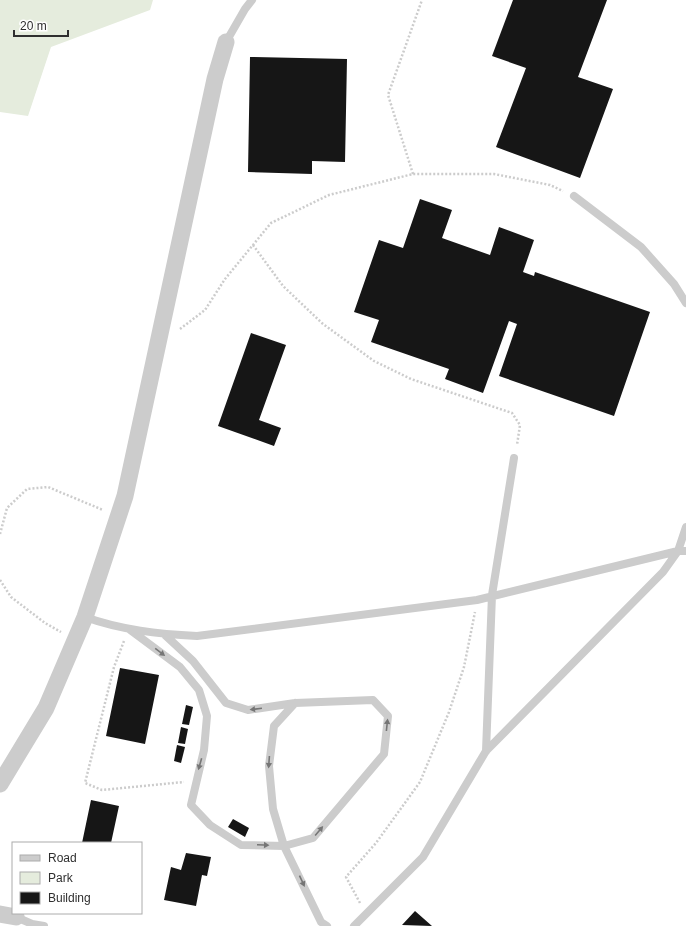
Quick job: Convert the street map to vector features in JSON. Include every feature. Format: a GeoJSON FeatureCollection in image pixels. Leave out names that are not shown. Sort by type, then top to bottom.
{"type":"FeatureCollection","features":[{"type":"Feature","properties":{"kind":"street"},"geometry":{"type":"LineString","coordinates":[[0,784],[46,708],[85,617],[118,516],[137,444],[215,79],[226,42]]}},
{"type":"Feature","properties":{"kind":"street"},"geometry":{"type":"LineString","coordinates":[[0,914],[16,918]]}},
{"type":"Feature","properties":{"kind":"lane"},"geometry":{"type":"LineString","coordinates":[[226,42],[252,0]]}},
{"type":"Feature","properties":{"kind":"lane"},"geometry":{"type":"LineString","coordinates":[[574,196],[641,247],[674,284],[686,302]]}},
{"type":"Feature","properties":{"kind":"lane"},"geometry":{"type":"LineString","coordinates":[[486,751],[492,595],[514,458]]}},
{"type":"Feature","properties":{"kind":"lane"},"geometry":{"type":"LineString","coordinates":[[354,926],[367,915],[423,857],[486,751],[682,551],[686,527]]}},
{"type":"Feature","properties":{"kind":"lane"},"geometry":{"type":"LineString","coordinates":[[85,617],[108,626],[165,634],[197,636],[477,600],[492,595],[682,551]]}},
{"type":"Feature","properties":{"kind":"lane"},"geometry":{"type":"LineString","coordinates":[[129,629],[180,668],[199,690],[208,716],[204,750],[195,781],[191,805],[210,825],[241,845],[284,846],[313,838],[384,754],[388,716],[374,700],[294,703],[248,710],[226,703],[193,661],[165,634]]}},
{"type":"Feature","properties":{"kind":"lane"},"geometry":{"type":"LineString","coordinates":[[294,703],[274,726],[269,766],[273,809],[284,846],[321,922],[327,926]]}},
{"type":"Feature","properties":{"kind":"lane"},"geometry":{"type":"LineString","coordinates":[[16,918],[33,925],[44,926]]}},
{"type":"Feature","properties":{"kind":"path"},"geometry":{"type":"LineString","coordinates":[[413,174],[388,95],[422,0]]}},
{"type":"Feature","properties":{"kind":"path"},"geometry":{"type":"LineString","coordinates":[[159,345],[204,310],[225,279],[271,223],[329,195],[413,174],[494,174],[550,185],[574,196]]}},
{"type":"Feature","properties":{"kind":"path"},"geometry":{"type":"LineString","coordinates":[[253,245],[283,286],[324,324],[374,361],[411,379],[512,413],[520,425],[514,458]]}},
{"type":"Feature","properties":{"kind":"path"},"geometry":{"type":"LineString","coordinates":[[0,534],[7,508],[27,489],[48,487],[118,516]]}},
{"type":"Feature","properties":{"kind":"path"},"geometry":{"type":"LineString","coordinates":[[0,580],[11,597],[45,623],[75,640]]}},
{"type":"Feature","properties":{"kind":"path"},"geometry":{"type":"LineString","coordinates":[[367,915],[346,877],[376,843],[420,782],[449,712],[464,667],[473,629],[477,600]]}},
{"type":"Feature","properties":{"kind":"path"},"geometry":{"type":"LineString","coordinates":[[129,629],[114,667],[85,783],[102,790],[195,781]]}},
{"type":"Feature","properties":{"kind":"green space"},"geometry":{"type":"Polygon","coordinates":[[[0,0],[153,0],[150,10],[51,47],[28,116],[0,112],[0,0]]]}},
{"type":"Feature","properties":{"kind":"building"},"geometry":{"type":"Polygon","coordinates":[[[513,0],[607,0],[578,77],[613,89],[580,178],[496,147],[526,68],[492,56],[513,0]]]}},
{"type":"Feature","properties":{"kind":"building"},"geometry":{"type":"Polygon","coordinates":[[[250,57],[347,59],[345,162],[312,161],[312,174],[248,172],[250,57]]]}},
{"type":"Feature","properties":{"kind":"building"},"geometry":{"type":"Polygon","coordinates":[[[420,199],[452,210],[442,238],[490,255],[499,227],[534,240],[523,272],[534,276],[535,272],[650,312],[614,416],[499,376],[517,324],[509,321],[483,393],[445,379],[449,369],[371,342],[379,320],[354,312],[379,240],[403,248],[420,199]]]}},
{"type":"Feature","properties":{"kind":"building"},"geometry":{"type":"Polygon","coordinates":[[[251,333],[286,345],[259,420],[281,428],[274,446],[218,426],[251,333]]]}},
{"type":"Feature","properties":{"kind":"building"},"geometry":{"type":"Polygon","coordinates":[[[120,668],[159,675],[145,744],[106,736],[120,668]]]}},
{"type":"Feature","properties":{"kind":"building"},"geometry":{"type":"Polygon","coordinates":[[[186,705],[193,707],[189,725],[182,724],[186,705]]]}},
{"type":"Feature","properties":{"kind":"building"},"geometry":{"type":"Polygon","coordinates":[[[181,727],[188,729],[185,744],[178,743],[181,727]]]}},
{"type":"Feature","properties":{"kind":"building"},"geometry":{"type":"Polygon","coordinates":[[[177,745],[185,747],[181,763],[174,761],[177,745]]]}},
{"type":"Feature","properties":{"kind":"building"},"geometry":{"type":"Polygon","coordinates":[[[91,800],[119,806],[111,842],[82,842],[91,800]]]}},
{"type":"Feature","properties":{"kind":"building"},"geometry":{"type":"Polygon","coordinates":[[[233,819],[249,828],[245,837],[228,827],[233,819]]]}},
{"type":"Feature","properties":{"kind":"building"},"geometry":{"type":"Polygon","coordinates":[[[186,853],[211,857],[207,876],[202,875],[196,906],[164,900],[171,867],[181,870],[186,853]]]}},
{"type":"Feature","properties":{"kind":"building"},"geometry":{"type":"Polygon","coordinates":[[[415,911],[432,926],[402,925],[415,911]]]}}]}
